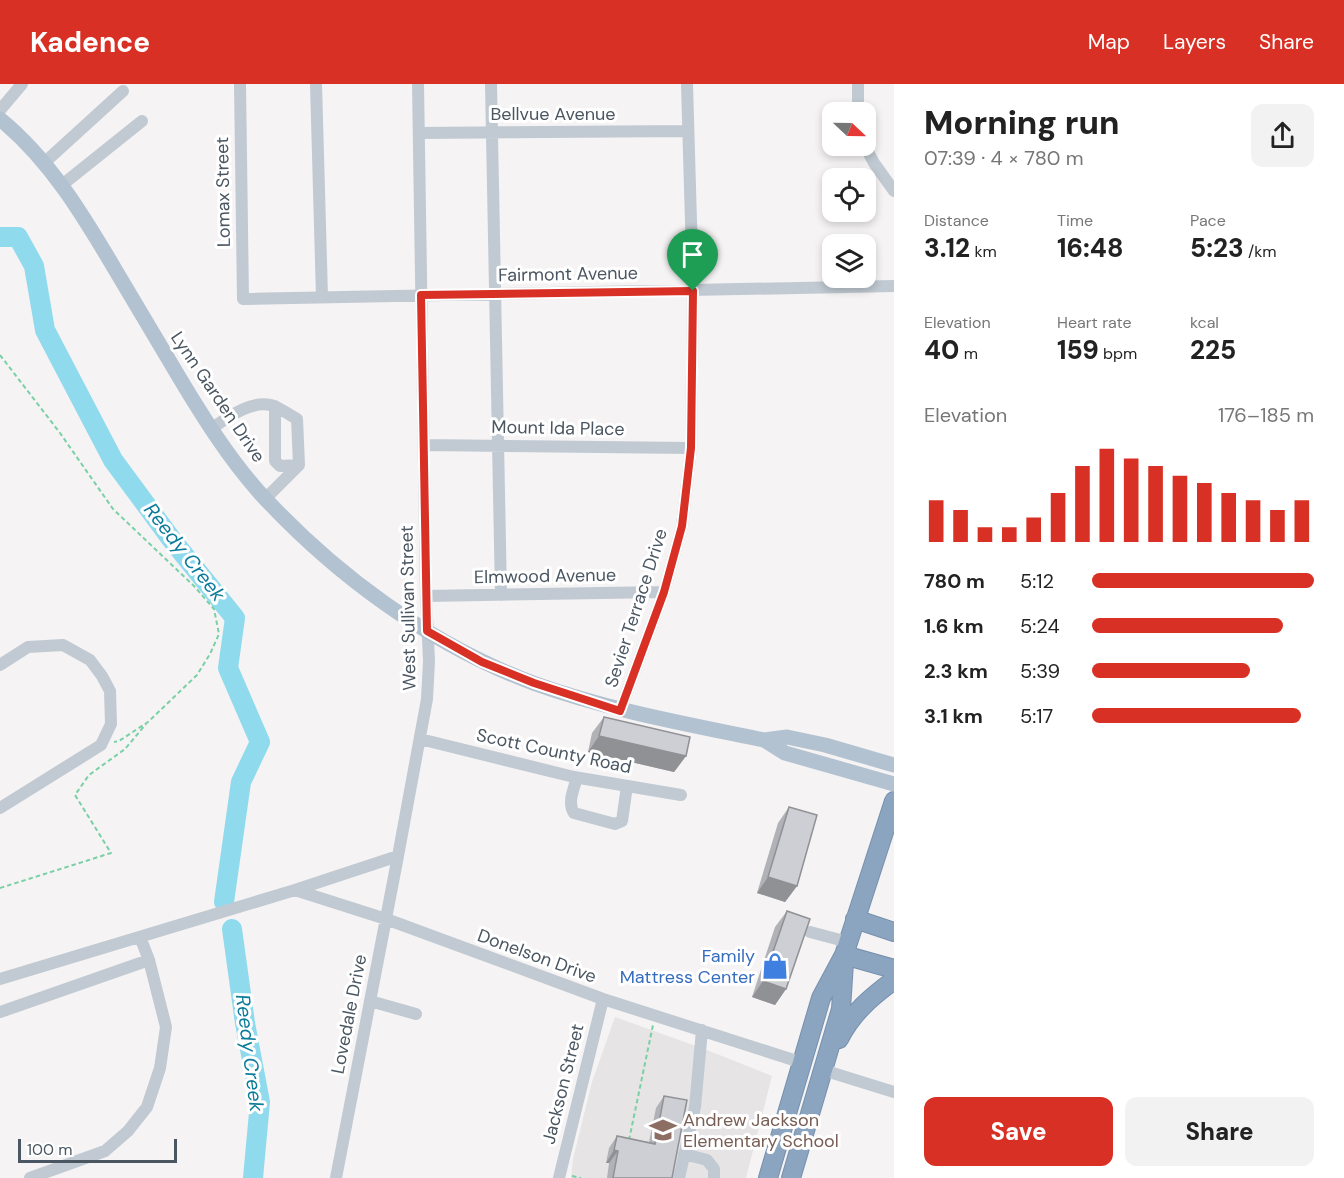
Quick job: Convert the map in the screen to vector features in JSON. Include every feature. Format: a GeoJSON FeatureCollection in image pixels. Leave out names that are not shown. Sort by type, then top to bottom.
{"type":"FeatureCollection","features":[{"type":"Feature","properties":{"kind":"highway"},"geometry":{"type":"LineString","coordinates":[[768,1178],[822,998],[846,949],[894,801]]}},
{"type":"Feature","properties":{"kind":"highway"},"geometry":{"type":"LineString","coordinates":[[855,919],[894,932]]}},
{"type":"Feature","properties":{"kind":"highway"},"geometry":{"type":"LineString","coordinates":[[846,949],[894,969]]}},
{"type":"Feature","properties":{"kind":"highway"},"geometry":{"type":"LineString","coordinates":[[791,1178],[841,1009],[846,949]]}},
{"type":"Feature","properties":{"kind":"highway"},"geometry":{"type":"LineString","coordinates":[[823,1070],[844,1029],[858,1010],[894,980]]}},
{"type":"Feature","properties":{"kind":"main road","name":"Lynn Garden Drive"},"geometry":{"type":"LineString","coordinates":[[0,119],[14,130],[62,185],[90,227],[211,429],[229,454],[266,498],[298,531],[380,600],[427,631],[482,662],[534,683],[620,711],[764,740],[787,737],[825,745],[894,765]]}},
{"type":"Feature","properties":{"kind":"main road","name":"Lynn Garden Drive"},"geometry":{"type":"LineString","coordinates":[[764,740],[785,753],[894,784]]}},
{"type":"Feature","properties":{"kind":"street"},"geometry":{"type":"LineString","coordinates":[[0,110],[22,84]]}},
{"type":"Feature","properties":{"kind":"street","name":"Lomax Street"},"geometry":{"type":"LineString","coordinates":[[240,84],[243,299]]}},
{"type":"Feature","properties":{"kind":"street"},"geometry":{"type":"LineString","coordinates":[[316,84],[322,297]]}},
{"type":"Feature","properties":{"kind":"street","name":"West Sullivan Street"},"geometry":{"type":"LineString","coordinates":[[398,856],[427,699],[418,84]]}},
{"type":"Feature","properties":{"kind":"street"},"geometry":{"type":"LineString","coordinates":[[491,84],[501,595]]}},
{"type":"Feature","properties":{"kind":"street","name":"Sevier Terrace Drive"},"geometry":{"type":"LineString","coordinates":[[620,711],[664,592],[682,526],[691,448],[693,291],[687,84]]}},
{"type":"Feature","properties":{"kind":"street"},"geometry":{"type":"LineString","coordinates":[[858,84],[858,102]]}},
{"type":"Feature","properties":{"kind":"street"},"geometry":{"type":"LineString","coordinates":[[44,163],[123,92]]}},
{"type":"Feature","properties":{"kind":"street"},"geometry":{"type":"LineString","coordinates":[[62,185],[142,122]]}},
{"type":"Feature","properties":{"kind":"street","name":"Bellvue Avenue"},"geometry":{"type":"LineString","coordinates":[[419,133],[687,130]]}},
{"type":"Feature","properties":{"kind":"street"},"geometry":{"type":"LineString","coordinates":[[870,156],[894,191]]}},
{"type":"Feature","properties":{"kind":"street","name":"Fairmont Avenue"},"geometry":{"type":"LineString","coordinates":[[243,299],[894,286]]}},
{"type":"Feature","properties":{"kind":"street"},"geometry":{"type":"LineString","coordinates":[[211,429],[229,416],[260,404],[274,405],[297,419],[298,465],[266,498]]}},
{"type":"Feature","properties":{"kind":"street"},"geometry":{"type":"LineString","coordinates":[[274,405],[275,461],[280,466],[298,465]]}},
{"type":"Feature","properties":{"kind":"street","name":"Mount Ida Place"},"geometry":{"type":"LineString","coordinates":[[424,445],[691,448]]}},
{"type":"Feature","properties":{"kind":"street","name":"Elmwood Avenue"},"geometry":{"type":"LineString","coordinates":[[426,596],[664,592]]}},
{"type":"Feature","properties":{"kind":"street"},"geometry":{"type":"LineString","coordinates":[[0,665],[28,647],[63,645],[90,660],[102,676],[110,691],[111,724],[101,744],[0,808]]}},
{"type":"Feature","properties":{"kind":"street","name":"Scott County Road"},"geometry":{"type":"LineString","coordinates":[[420,739],[577,778],[681,795]]}},
{"type":"Feature","properties":{"kind":"street"},"geometry":{"type":"LineString","coordinates":[[577,778],[571,803],[574,813],[615,824],[622,822],[627,786]]}},
{"type":"Feature","properties":{"kind":"street"},"geometry":{"type":"LineString","coordinates":[[0,979],[398,856]]}},
{"type":"Feature","properties":{"kind":"street","name":"Lovedale Drive"},"geometry":{"type":"LineString","coordinates":[[336,1178],[398,856]]}},
{"type":"Feature","properties":{"kind":"street","name":"Donelson Drive"},"geometry":{"type":"LineString","coordinates":[[294,890],[386,918],[603,999],[803,1062]]}},
{"type":"Feature","properties":{"kind":"street"},"geometry":{"type":"LineString","coordinates":[[810,932],[846,949]]}},
{"type":"Feature","properties":{"kind":"street"},"geometry":{"type":"LineString","coordinates":[[30,1178],[105,1151],[128,1131],[147,1107],[160,1068],[166,1027],[149,960],[140,937]]}},
{"type":"Feature","properties":{"kind":"street"},"geometry":{"type":"LineString","coordinates":[[0,1012],[149,960]]}},
{"type":"Feature","properties":{"kind":"street","name":"Jackson Street"},"geometry":{"type":"LineString","coordinates":[[559,1178],[603,999]]}},
{"type":"Feature","properties":{"kind":"street"},"geometry":{"type":"LineString","coordinates":[[370,1001],[416,1014]]}},
{"type":"Feature","properties":{"kind":"street"},"geometry":{"type":"LineString","coordinates":[[679,1178],[695,1107],[702,1030]]}},
{"type":"Feature","properties":{"kind":"street"},"geometry":{"type":"LineString","coordinates":[[823,1070],[894,1092]]}},
{"type":"Feature","properties":{"kind":"street"},"geometry":{"type":"LineString","coordinates":[[684,1154],[707,1160],[714,1169],[714,1178]]}},
{"type":"Feature","properties":{"kind":"path"},"geometry":{"type":"LineString","coordinates":[[0,355],[60,433],[113,509],[180,572],[214,609],[219,634],[197,675],[147,722],[125,749],[89,775],[75,795],[111,853],[0,888]]}},
{"type":"Feature","properties":{"kind":"path"},"geometry":{"type":"LineString","coordinates":[[101,744],[119,741],[147,722]]}},
{"type":"Feature","properties":{"kind":"path"},"geometry":{"type":"LineString","coordinates":[[629,1142],[653,1024],[646,1017],[647,1013]]}},
{"type":"Feature","properties":{"kind":"shaded area"},"geometry":{"type":"Polygon","coordinates":[[[615,1017],[772,1076],[746,1178],[571,1178],[573,1159],[592,1082],[615,1017]]]}},
{"type":"Feature","properties":{"kind":"building"},"geometry":{"type":"Polygon","coordinates":[[[604,717],[690,737],[686,756],[599,736],[604,717]]]}},
{"type":"Feature","properties":{"kind":"building"},"geometry":{"type":"Polygon","coordinates":[[[789,807],[817,815],[797,886],[768,877],[789,807]]]}},
{"type":"Feature","properties":{"kind":"building"},"geometry":{"type":"Polygon","coordinates":[[[787,911],[810,919],[786,989],[763,981],[787,911]]]}},
{"type":"Feature","properties":{"kind":"building","name":"Andrew Jackson Elementary School"},"geometry":{"type":"Polygon","coordinates":[[[664,1096],[687,1100],[672,1178],[613,1178],[618,1151],[614,1150],[617,1136],[655,1144],[664,1096]]]}},
{"type":"Feature","properties":{"kind":"waterway","name":"Reedy Creek"},"geometry":{"type":"LineString","coordinates":[[0,237],[18,237],[34,266],[45,330],[113,460],[172,540],[235,618],[228,668],[260,742],[241,782],[224,902]]}},
{"type":"Feature","properties":{"kind":"waterway","name":"Reedy Creek"},"geometry":{"type":"LineString","coordinates":[[232,929],[245,1023],[260,1102],[253,1178]]}},
{"type":"Feature","properties":{"kind":"place","name":"Family Mattress Center"},"geometry":{"type":"Point","coordinates":[775,966]}},
{"type":"Feature","properties":{"kind":"place","name":"Andrew Jackson Elementary School"},"geometry":{"type":"Point","coordinates":[663,1130]}},
{"type":"Feature","properties":{"kind":"route"},"geometry":{"type":"LineString","coordinates":[[693,291],[691,448],[682,526],[664,592],[620,711],[534,683],[482,662],[427,631],[421,295],[693,291]]}}]}
